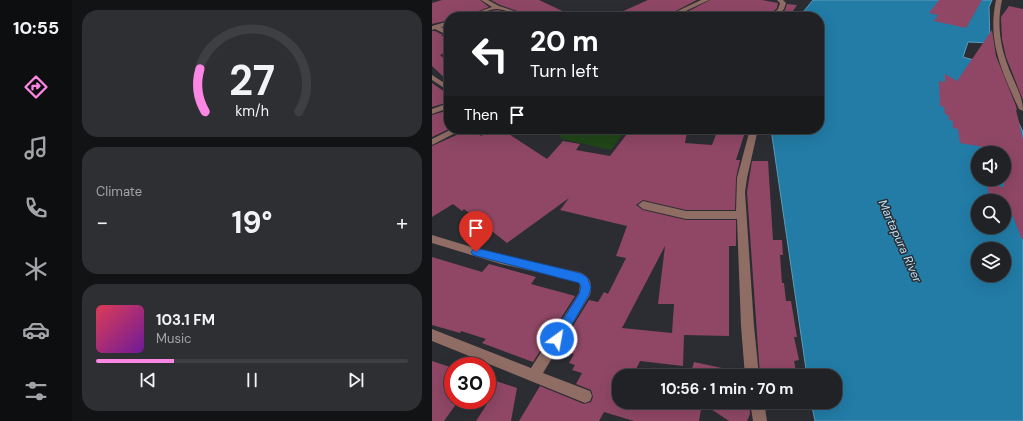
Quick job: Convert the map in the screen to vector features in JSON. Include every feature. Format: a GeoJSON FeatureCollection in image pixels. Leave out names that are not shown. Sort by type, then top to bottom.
{"type":"FeatureCollection","features":[{"type":"Feature","properties":{"kind":"street"},"geometry":{"type":"LineString","coordinates":[[484,0],[497,7],[514,12]]}},
{"type":"Feature","properties":{"kind":"street"},"geometry":{"type":"LineString","coordinates":[[688,0],[697,4]]}},
{"type":"Feature","properties":{"kind":"street"},"geometry":{"type":"LineString","coordinates":[[679,12],[706,0]]}},
{"type":"Feature","properties":{"kind":"street"},"geometry":{"type":"LineString","coordinates":[[780,0],[783,5],[780,12]]}},
{"type":"Feature","properties":{"kind":"street"},"geometry":{"type":"LineString","coordinates":[[999,0],[994,23],[997,48],[1023,109]]}},
{"type":"Feature","properties":{"kind":"street"},"geometry":{"type":"LineString","coordinates":[[482,12],[497,7]]}},
{"type":"Feature","properties":{"kind":"street"},"geometry":{"type":"LineString","coordinates":[[434,28],[444,25]]}},
{"type":"Feature","properties":{"kind":"street"},"geometry":{"type":"LineString","coordinates":[[434,28],[444,32]]}},
{"type":"Feature","properties":{"kind":"street"},"geometry":{"type":"LineString","coordinates":[[432,77],[444,85]]}},
{"type":"Feature","properties":{"kind":"street"},"geometry":{"type":"LineString","coordinates":[[432,112],[444,107]]}},
{"type":"Feature","properties":{"kind":"street"},"geometry":{"type":"LineString","coordinates":[[432,142],[449,134]]}},
{"type":"Feature","properties":{"kind":"street"},"geometry":{"type":"LineString","coordinates":[[751,369],[748,344],[744,240],[741,215],[741,184],[753,143],[754,134]]}},
{"type":"Feature","properties":{"kind":"street"},"geometry":{"type":"LineString","coordinates":[[643,205],[686,215],[741,215]]}},
{"type":"Feature","properties":{"kind":"street"},"geometry":{"type":"LineString","coordinates":[[432,239],[501,260],[584,280],[586,287],[584,295],[533,376]]}},
{"type":"Feature","properties":{"kind":"street"},"geometry":{"type":"LineString","coordinates":[[432,335],[585,396]]}},
{"type":"Feature","properties":{"kind":"street"},"geometry":{"type":"LineString","coordinates":[[758,409],[760,421]]}},
{"type":"Feature","properties":{"kind":"green space"},"geometry":{"type":"Polygon","coordinates":[[[558,134],[622,134],[611,150],[562,139],[558,134]]]}},
{"type":"Feature","properties":{"kind":"water","name":"Martapura River"},"geometry":{"type":"Polygon","coordinates":[[[813,0],[992,0],[989,7],[990,43],[968,42],[963,57],[991,65],[1023,132],[1023,421],[815,421],[812,409],[842,409],[842,369],[806,369],[772,134],[824,134],[824,12],[803,12],[813,0]]]}},
{"type":"Feature","properties":{"kind":"building"},"geometry":{"type":"Polygon","coordinates":[[[442,0],[480,0],[489,7],[476,12],[444,12],[444,21],[432,24],[432,3],[442,0]]]}},
{"type":"Feature","properties":{"kind":"building"},"geometry":{"type":"Polygon","coordinates":[[[491,0],[539,0],[564,12],[520,12],[491,0]]]}},
{"type":"Feature","properties":{"kind":"building"},"geometry":{"type":"Polygon","coordinates":[[[648,0],[697,0],[674,12],[621,12],[648,0]]]}},
{"type":"Feature","properties":{"kind":"building"},"geometry":{"type":"Polygon","coordinates":[[[710,0],[762,0],[778,3],[777,8],[773,12],[687,12],[710,0]]]}},
{"type":"Feature","properties":{"kind":"building"},"geometry":{"type":"Polygon","coordinates":[[[939,0],[982,0],[966,28],[934,21],[938,15],[929,13],[939,0]]]}},
{"type":"Feature","properties":{"kind":"building"},"geometry":{"type":"Polygon","coordinates":[[[787,4],[797,5],[792,12],[783,12],[787,4]]]}},
{"type":"Feature","properties":{"kind":"building"},"geometry":{"type":"Polygon","coordinates":[[[1009,6],[1023,9],[1023,100],[1006,57],[1002,39],[1001,17],[1009,6]]]}},
{"type":"Feature","properties":{"kind":"building"},"geometry":{"type":"Polygon","coordinates":[[[498,10],[505,12],[488,12],[498,10]]]}},
{"type":"Feature","properties":{"kind":"building"},"geometry":{"type":"Polygon","coordinates":[[[992,30],[996,56],[1016,106],[1023,139],[1023,239],[1011,214],[1011,194],[989,194],[987,186],[1011,186],[1011,146],[978,146],[960,143],[958,129],[953,128],[953,121],[949,120],[948,115],[945,114],[944,107],[940,106],[939,81],[945,82],[945,74],[957,81],[992,30]]]}},
{"type":"Feature","properties":{"kind":"building"},"geometry":{"type":"Polygon","coordinates":[[[432,31],[435,31],[443,35],[441,35],[444,37],[444,53],[440,55],[444,59],[444,77],[432,66],[432,31]]]}},
{"type":"Feature","properties":{"kind":"building"},"geometry":{"type":"Polygon","coordinates":[[[432,83],[444,91],[444,103],[432,107],[432,83]]]}},
{"type":"Feature","properties":{"kind":"building"},"geometry":{"type":"Polygon","coordinates":[[[444,111],[444,131],[432,137],[432,115],[444,111]]]}},
{"type":"Feature","properties":{"kind":"building"},"geometry":{"type":"Polygon","coordinates":[[[459,134],[478,134],[481,136],[485,134],[509,134],[547,159],[563,141],[580,144],[576,150],[610,156],[627,134],[687,134],[685,143],[712,145],[716,134],[744,134],[736,160],[740,160],[736,178],[735,210],[686,210],[643,200],[636,205],[643,210],[686,220],[736,220],[736,246],[729,246],[729,336],[684,335],[683,366],[640,361],[636,369],[612,369],[612,409],[701,409],[699,421],[634,421],[604,412],[599,421],[519,421],[540,386],[584,404],[591,402],[593,397],[591,390],[576,384],[582,373],[572,370],[575,365],[569,363],[574,354],[559,349],[589,300],[598,302],[604,292],[608,294],[626,258],[616,256],[627,226],[560,210],[569,198],[507,243],[464,209],[462,211],[453,204],[432,217],[432,146],[459,134]],[[665,246],[622,328],[672,333],[674,304],[658,304],[665,246]]]}},
{"type":"Feature","properties":{"kind":"building"},"geometry":{"type":"Polygon","coordinates":[[[752,161],[768,161],[773,240],[782,240],[783,255],[780,255],[782,283],[784,283],[786,301],[791,301],[797,337],[794,337],[799,360],[794,361],[796,369],[760,369],[747,192],[752,161]]]}},
{"type":"Feature","properties":{"kind":"building"},"geometry":{"type":"Polygon","coordinates":[[[432,257],[482,272],[489,264],[536,277],[531,284],[575,296],[533,362],[482,343],[486,339],[461,331],[460,333],[432,325],[432,257]]]}},
{"type":"Feature","properties":{"kind":"building"},"geometry":{"type":"Polygon","coordinates":[[[432,361],[444,365],[444,409],[453,409],[444,421],[432,421],[432,361]]]}},
{"type":"Feature","properties":{"kind":"building"},"geometry":{"type":"Polygon","coordinates":[[[694,362],[726,369],[692,369],[694,362]]]}},
{"type":"Feature","properties":{"kind":"building"},"geometry":{"type":"Polygon","coordinates":[[[496,381],[517,388],[511,421],[476,421],[484,409],[496,409],[496,381]]]}},
{"type":"Feature","properties":{"kind":"building"},"geometry":{"type":"Polygon","coordinates":[[[711,409],[750,409],[750,414],[747,421],[729,421],[711,409]]]}},
{"type":"Feature","properties":{"kind":"route"},"geometry":{"type":"LineString","coordinates":[[476,252],[501,260],[584,280],[586,287],[584,295],[557,339]]}}]}
